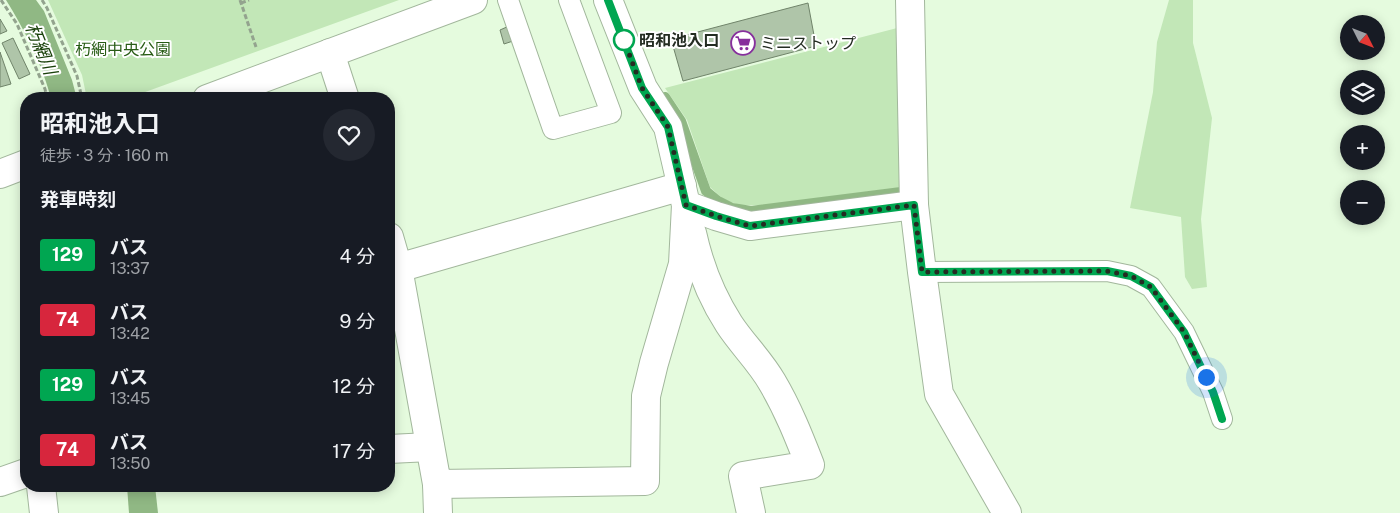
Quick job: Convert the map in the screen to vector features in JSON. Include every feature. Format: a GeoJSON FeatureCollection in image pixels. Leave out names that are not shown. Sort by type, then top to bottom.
{"type":"FeatureCollection","features":[{"type":"Feature","properties":{"kind":"street"},"geometry":{"type":"LineString","coordinates":[[227,92],[473,0]]}},
{"type":"Feature","properties":{"kind":"street"},"geometry":{"type":"LineString","coordinates":[[608,0],[642,88],[668,127],[698,262],[717,302],[730,324],[771,380],[818,467],[743,476],[752,513]]}},
{"type":"Feature","properties":{"kind":"street"},"geometry":{"type":"LineString","coordinates":[[910,0],[914,205],[939,394],[1007,513]]}},
{"type":"Feature","properties":{"kind":"street"},"geometry":{"type":"LineString","coordinates":[[330,53],[343,92]]}},
{"type":"Feature","properties":{"kind":"street"},"geometry":{"type":"LineString","coordinates":[[0,174],[20,166]]}},
{"type":"Feature","properties":{"kind":"street"},"geometry":{"type":"LineString","coordinates":[[437,484],[645,481],[646,396],[683,264],[684,196]]}},
{"type":"Feature","properties":{"kind":"street"},"geometry":{"type":"LineString","coordinates":[[395,269],[684,196],[716,216],[750,226],[914,205]]}},
{"type":"Feature","properties":{"kind":"street"},"geometry":{"type":"LineString","coordinates":[[395,274],[437,484],[438,513]]}},
{"type":"Feature","properties":{"kind":"street"},"geometry":{"type":"LineString","coordinates":[[395,449],[430,447]]}},
{"type":"Feature","properties":{"kind":"street"},"geometry":{"type":"LineString","coordinates":[[0,482],[20,474]]}},
{"type":"Feature","properties":{"kind":"street"},"geometry":{"type":"LineString","coordinates":[[42,492],[44,513]]}},
{"type":"Feature","properties":{"kind":"lane"},"geometry":{"type":"LineString","coordinates":[[508,0],[553,129],[611,113],[569,0]]}},
{"type":"Feature","properties":{"kind":"lane"},"geometry":{"type":"LineString","coordinates":[[922,272],[1107,271],[1131,276],[1151,287],[1184,332],[1213,392],[1222,419]]}},
{"type":"Feature","properties":{"kind":"path"},"geometry":{"type":"LineString","coordinates":[[1,0],[17,24],[46,92]]}},
{"type":"Feature","properties":{"kind":"path"},"geometry":{"type":"LineString","coordinates":[[42,0],[77,76],[80,92]]}},
{"type":"Feature","properties":{"kind":"path"},"geometry":{"type":"LineString","coordinates":[[249,0],[240,2],[258,52]]}},
{"type":"Feature","properties":{"kind":"green space","name":"朽網中央公園"},"geometry":{"type":"Polygon","coordinates":[[[48,0],[399,0],[145,92],[86,92],[82,75],[48,0]]]}},
{"type":"Feature","properties":{"kind":"green space"},"geometry":{"type":"Polygon","coordinates":[[[1169,0],[1193,0],[1193,43],[1212,118],[1201,219],[1207,287],[1192,289],[1185,277],[1181,217],[1130,208],[1153,92],[1157,42],[1169,0]]]}},
{"type":"Feature","properties":{"kind":"green space"},"geometry":{"type":"Polygon","coordinates":[[[901,27],[905,187],[764,205],[739,205],[723,199],[710,187],[687,120],[665,88],[901,27]]]}},
{"type":"Feature","properties":{"kind":"water","name":"朽網川"},"geometry":{"type":"Polygon","coordinates":[[[6,0],[36,0],[44,11],[75,92],[49,92],[32,48],[6,0]]]}},
{"type":"Feature","properties":{"kind":"water"},"geometry":{"type":"Polygon","coordinates":[[[127,492],[156,492],[158,513],[129,513],[127,492]]]}},
{"type":"Feature","properties":{"kind":"building","name":"ミニストップ"},"geometry":{"type":"Polygon","coordinates":[[[808,3],[816,46],[683,81],[671,39],[808,3]]]}},
{"type":"Feature","properties":{"kind":"building"},"geometry":{"type":"Polygon","coordinates":[[[0,19],[7,31],[0,34],[0,19]]]}},
{"type":"Feature","properties":{"kind":"building"},"geometry":{"type":"Polygon","coordinates":[[[509,26],[513,41],[504,44],[500,30],[509,26]]]}},
{"type":"Feature","properties":{"kind":"building"},"geometry":{"type":"Polygon","coordinates":[[[13,38],[30,74],[19,79],[2,43],[13,38]]]}},
{"type":"Feature","properties":{"kind":"building"},"geometry":{"type":"Polygon","coordinates":[[[0,52],[11,84],[0,87],[0,52]]]}},
{"type":"Feature","properties":{"kind":"waterway"},"geometry":{"type":"LineString","coordinates":[[665,97],[681,121],[706,191],[718,201],[732,208],[751,211],[901,192]]}},
{"type":"Feature","properties":{"kind":"bus line","name":"129"},"geometry":{"type":"LineString","coordinates":[[608,0],[642,88],[668,127],[686,205],[750,226],[914,205],[922,272],[1107,271],[1131,276],[1151,287],[1184,332],[1213,392],[1222,419]]}},
{"type":"Feature","properties":{"kind":"place","name":"昭和池入口"},"geometry":{"type":"Point","coordinates":[624,40]}},
{"type":"Feature","properties":{"kind":"place","name":"ミニストップ"},"geometry":{"type":"Point","coordinates":[743,43]}},
{"type":"Feature","properties":{"kind":"route"},"geometry":{"type":"LineString","coordinates":[[624,40],[622,35],[642,88],[668,127],[686,205],[750,226],[914,205],[922,272],[1107,271],[1131,276],[1151,287],[1184,332],[1206,377]]}}]}
